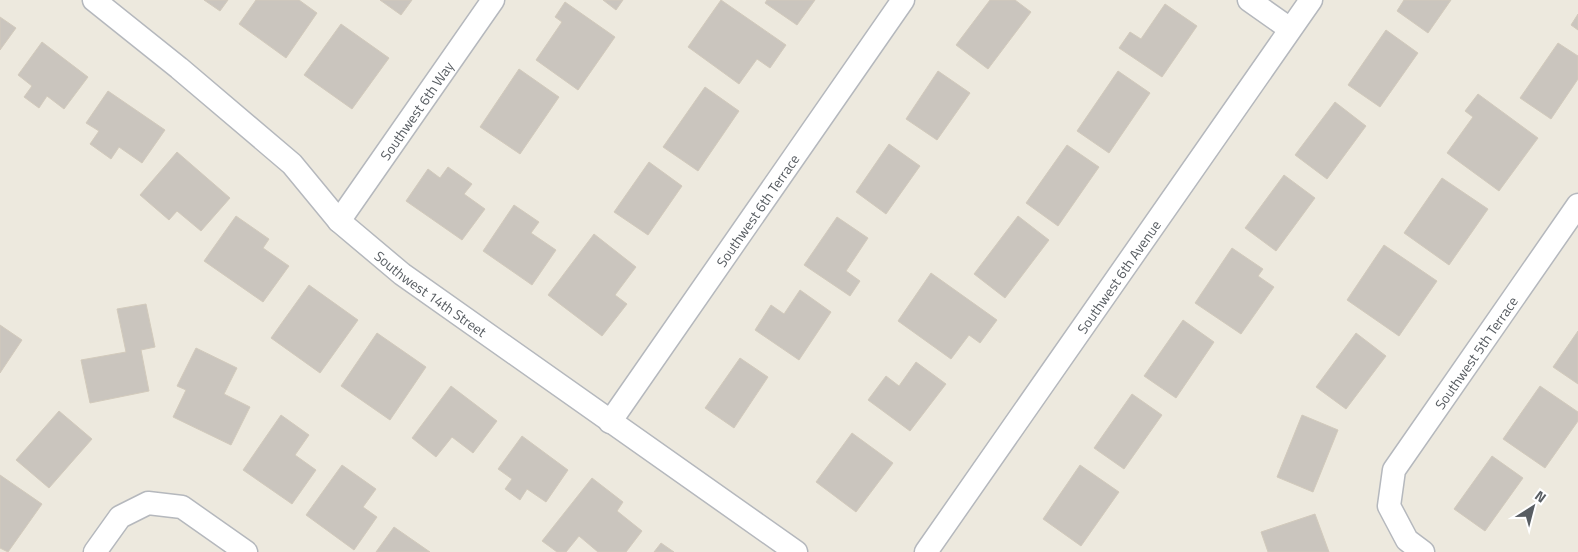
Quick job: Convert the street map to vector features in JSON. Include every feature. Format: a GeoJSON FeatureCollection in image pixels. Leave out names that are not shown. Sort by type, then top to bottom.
{"type":"FeatureCollection","features":[{"type":"Feature","properties":{"kind":"street","name":"Southwest 14th Street"},"geometry":{"type":"LineString","coordinates":[[94,0],[179,68],[292,164],[339,221],[402,274],[796,552]]}},
{"type":"Feature","properties":{"kind":"street","name":"Southwest 6th Way"},"geometry":{"type":"LineString","coordinates":[[339,221],[493,0]]}},
{"type":"Feature","properties":{"kind":"street","name":"Southwest 6th Terrace"},"geometry":{"type":"LineString","coordinates":[[610,422],[903,0]]}},
{"type":"Feature","properties":{"kind":"street"},"geometry":{"type":"LineString","coordinates":[[1249,0],[1290,29]]}},
{"type":"Feature","properties":{"kind":"street","name":"Southwest 6th Avenue"},"geometry":{"type":"LineString","coordinates":[[926,552],[1310,0]]}},
{"type":"Feature","properties":{"kind":"street","name":"Southwest 5th Terrace"},"geometry":{"type":"LineString","coordinates":[[1423,552],[1407,540],[1389,506],[1394,470],[1578,205]]}},
{"type":"Feature","properties":{"kind":"street"},"geometry":{"type":"LineString","coordinates":[[95,552],[120,517],[148,503],[182,507],[246,552]]}},
{"type":"Feature","properties":{"kind":"building"},"geometry":{"type":"Polygon","coordinates":[[[204,0],[228,0],[220,11],[204,0]]]}},
{"type":"Feature","properties":{"kind":"building"},"geometry":{"type":"Polygon","coordinates":[[[256,0],[299,0],[317,13],[286,58],[239,24],[256,0]]]}},
{"type":"Feature","properties":{"kind":"building"},"geometry":{"type":"Polygon","coordinates":[[[380,0],[412,0],[401,15],[380,0]]]}},
{"type":"Feature","properties":{"kind":"building"},"geometry":{"type":"Polygon","coordinates":[[[603,0],[623,0],[616,10],[603,0]]]}},
{"type":"Feature","properties":{"kind":"building"},"geometry":{"type":"Polygon","coordinates":[[[721,0],[786,45],[770,68],[757,59],[739,84],[688,47],[721,0]]]}},
{"type":"Feature","properties":{"kind":"building"},"geometry":{"type":"Polygon","coordinates":[[[767,0],[815,0],[797,25],[765,3],[767,0]]]}},
{"type":"Feature","properties":{"kind":"building"},"geometry":{"type":"Polygon","coordinates":[[[990,0],[1015,0],[1031,12],[988,69],[956,45],[990,0]]]}},
{"type":"Feature","properties":{"kind":"building"},"geometry":{"type":"Polygon","coordinates":[[[1404,0],[1451,0],[1428,33],[1397,11],[1404,0]]]}},
{"type":"Feature","properties":{"kind":"building"},"geometry":{"type":"Polygon","coordinates":[[[565,2],[615,37],[578,90],[536,60],[562,22],[555,17],[565,2]]]}},
{"type":"Feature","properties":{"kind":"building"},"geometry":{"type":"Polygon","coordinates":[[[1165,4],[1197,26],[1162,77],[1119,48],[1130,32],[1141,39],[1165,4]]]}},
{"type":"Feature","properties":{"kind":"building"},"geometry":{"type":"Polygon","coordinates":[[[1578,14],[1578,30],[1571,25],[1578,14]]]}},
{"type":"Feature","properties":{"kind":"building"},"geometry":{"type":"Polygon","coordinates":[[[0,17],[16,28],[0,50],[0,17]]]}},
{"type":"Feature","properties":{"kind":"building"},"geometry":{"type":"Polygon","coordinates":[[[341,24],[389,58],[352,109],[304,75],[341,24]]]}},
{"type":"Feature","properties":{"kind":"building"},"geometry":{"type":"Polygon","coordinates":[[[1386,30],[1418,53],[1380,107],[1348,85],[1386,30]]]}},
{"type":"Feature","properties":{"kind":"building"},"geometry":{"type":"Polygon","coordinates":[[[42,42],[88,77],[64,109],[47,96],[39,108],[24,97],[32,86],[18,75],[42,42]]]}},
{"type":"Feature","properties":{"kind":"building"},"geometry":{"type":"Polygon","coordinates":[[[1558,43],[1578,56],[1578,79],[1551,119],[1520,98],[1558,43]]]}},
{"type":"Feature","properties":{"kind":"building"},"geometry":{"type":"Polygon","coordinates":[[[519,69],[559,97],[520,154],[480,127],[519,69]]]}},
{"type":"Feature","properties":{"kind":"building"},"geometry":{"type":"Polygon","coordinates":[[[938,71],[970,93],[937,140],[906,119],[938,71]]]}},
{"type":"Feature","properties":{"kind":"building"},"geometry":{"type":"Polygon","coordinates":[[[1118,71],[1150,93],[1109,153],[1077,131],[1118,71]]]}},
{"type":"Feature","properties":{"kind":"building"},"geometry":{"type":"Polygon","coordinates":[[[705,87],[739,111],[698,171],[663,147],[705,87]]]}},
{"type":"Feature","properties":{"kind":"building"},"geometry":{"type":"Polygon","coordinates":[[[108,91],[165,130],[142,163],[119,147],[111,159],[90,144],[99,131],[86,123],[108,91]]]}},
{"type":"Feature","properties":{"kind":"building"},"geometry":{"type":"Polygon","coordinates":[[[1478,94],[1538,138],[1499,191],[1447,153],[1473,117],[1465,111],[1478,94]]]}},
{"type":"Feature","properties":{"kind":"building"},"geometry":{"type":"Polygon","coordinates":[[[1335,102],[1366,126],[1327,179],[1295,155],[1335,102]]]}},
{"type":"Feature","properties":{"kind":"building"},"geometry":{"type":"Polygon","coordinates":[[[889,144],[920,166],[886,214],[856,192],[889,144]]]}},
{"type":"Feature","properties":{"kind":"building"},"geometry":{"type":"Polygon","coordinates":[[[1067,145],[1099,167],[1058,226],[1026,203],[1067,145]]]}},
{"type":"Feature","properties":{"kind":"building"},"geometry":{"type":"Polygon","coordinates":[[[177,152],[230,198],[201,231],[177,211],[169,220],[140,195],[177,152]]]}},
{"type":"Feature","properties":{"kind":"building"},"geometry":{"type":"Polygon","coordinates":[[[649,162],[682,186],[648,235],[614,212],[649,162]]]}},
{"type":"Feature","properties":{"kind":"building"},"geometry":{"type":"Polygon","coordinates":[[[448,167],[472,184],[464,194],[485,209],[462,240],[406,201],[428,169],[440,178],[448,167]]]}},
{"type":"Feature","properties":{"kind":"building"},"geometry":{"type":"Polygon","coordinates":[[[1284,175],[1315,198],[1276,251],[1245,228],[1284,175]]]}},
{"type":"Feature","properties":{"kind":"building"},"geometry":{"type":"Polygon","coordinates":[[[1442,178],[1488,209],[1449,265],[1404,233],[1442,178]]]}},
{"type":"Feature","properties":{"kind":"building"},"geometry":{"type":"Polygon","coordinates":[[[514,205],[539,222],[531,233],[556,250],[532,285],[483,251],[514,205]]]}},
{"type":"Feature","properties":{"kind":"building"},"geometry":{"type":"Polygon","coordinates":[[[236,216],[269,239],[263,248],[289,266],[263,302],[204,261],[236,216]]]}},
{"type":"Feature","properties":{"kind":"building"},"geometry":{"type":"Polygon","coordinates":[[[1018,216],[1049,240],[1005,298],[974,274],[1018,216]]]}},
{"type":"Feature","properties":{"kind":"building"},"geometry":{"type":"Polygon","coordinates":[[[837,217],[868,238],[846,271],[860,281],[850,296],[804,265],[837,217]]]}},
{"type":"Feature","properties":{"kind":"building"},"geometry":{"type":"Polygon","coordinates":[[[594,234],[636,267],[615,295],[627,304],[602,336],[548,295],[594,234]]]}},
{"type":"Feature","properties":{"kind":"building"},"geometry":{"type":"Polygon","coordinates":[[[1384,245],[1437,281],[1399,336],[1347,300],[1384,245]]]}},
{"type":"Feature","properties":{"kind":"building"},"geometry":{"type":"Polygon","coordinates":[[[1232,248],[1263,269],[1258,276],[1274,287],[1241,334],[1195,303],[1232,248]]]}},
{"type":"Feature","properties":{"kind":"building"},"geometry":{"type":"Polygon","coordinates":[[[931,273],[997,320],[980,343],[969,335],[951,359],[898,321],[931,273]]]}},
{"type":"Feature","properties":{"kind":"building"},"geometry":{"type":"Polygon","coordinates":[[[309,285],[358,320],[320,373],[271,338],[309,285]]]}},
{"type":"Feature","properties":{"kind":"building"},"geometry":{"type":"Polygon","coordinates":[[[800,290],[831,312],[799,360],[755,330],[771,305],[784,314],[800,290]]]}},
{"type":"Feature","properties":{"kind":"building"},"geometry":{"type":"Polygon","coordinates":[[[146,304],[155,347],[141,350],[149,391],[90,403],[81,360],[126,352],[117,309],[146,304]]]}},
{"type":"Feature","properties":{"kind":"building"},"geometry":{"type":"Polygon","coordinates":[[[1183,320],[1214,342],[1176,398],[1144,376],[1183,320]]]}},
{"type":"Feature","properties":{"kind":"building"},"geometry":{"type":"Polygon","coordinates":[[[0,325],[22,340],[0,373],[0,325]]]}},
{"type":"Feature","properties":{"kind":"building"},"geometry":{"type":"Polygon","coordinates":[[[1578,331],[1578,384],[1553,367],[1578,331]]]}},
{"type":"Feature","properties":{"kind":"building"},"geometry":{"type":"Polygon","coordinates":[[[377,333],[426,367],[390,420],[341,386],[377,333]]]}},
{"type":"Feature","properties":{"kind":"building"},"geometry":{"type":"Polygon","coordinates":[[[1356,333],[1386,356],[1346,409],[1316,387],[1356,333]]]}},
{"type":"Feature","properties":{"kind":"building"},"geometry":{"type":"Polygon","coordinates":[[[196,348],[237,368],[224,394],[250,407],[231,445],[173,417],[186,390],[177,386],[196,348]]]}},
{"type":"Feature","properties":{"kind":"building"},"geometry":{"type":"Polygon","coordinates":[[[740,358],[768,377],[734,428],[705,408],[740,358]]]}},
{"type":"Feature","properties":{"kind":"building"},"geometry":{"type":"Polygon","coordinates":[[[916,362],[946,384],[910,431],[868,400],[886,376],[899,386],[916,362]]]}},
{"type":"Feature","properties":{"kind":"building"},"geometry":{"type":"Polygon","coordinates":[[[451,386],[497,421],[473,453],[452,437],[436,457],[412,438],[451,386]]]}},
{"type":"Feature","properties":{"kind":"building"},"geometry":{"type":"Polygon","coordinates":[[[1540,386],[1578,412],[1578,421],[1545,468],[1503,439],[1540,386]]]}},
{"type":"Feature","properties":{"kind":"building"},"geometry":{"type":"Polygon","coordinates":[[[1132,394],[1162,415],[1124,469],[1094,448],[1132,394]]]}},
{"type":"Feature","properties":{"kind":"building"},"geometry":{"type":"Polygon","coordinates":[[[59,411],[92,439],[49,488],[16,460],[59,411]]]}},
{"type":"Feature","properties":{"kind":"building"},"geometry":{"type":"Polygon","coordinates":[[[281,415],[309,435],[295,455],[316,470],[292,504],[243,470],[281,415]]]}},
{"type":"Feature","properties":{"kind":"building"},"geometry":{"type":"Polygon","coordinates":[[[1302,415],[1338,430],[1313,492],[1277,477],[1302,415]]]}},
{"type":"Feature","properties":{"kind":"building"},"geometry":{"type":"Polygon","coordinates":[[[852,433],[893,463],[856,512],[816,482],[852,433]]]}},
{"type":"Feature","properties":{"kind":"building"},"geometry":{"type":"Polygon","coordinates":[[[522,436],[568,470],[546,502],[527,489],[520,500],[505,489],[512,479],[498,469],[522,436]]]}},
{"type":"Feature","properties":{"kind":"building"},"geometry":{"type":"Polygon","coordinates":[[[1492,456],[1523,478],[1485,531],[1454,509],[1492,456]]]}},
{"type":"Feature","properties":{"kind":"building"},"geometry":{"type":"Polygon","coordinates":[[[342,465],[376,489],[363,507],[377,517],[354,550],[306,515],[342,465]]]}},
{"type":"Feature","properties":{"kind":"building"},"geometry":{"type":"Polygon","coordinates":[[[1080,465],[1119,492],[1081,546],[1043,519],[1080,465]]]}},
{"type":"Feature","properties":{"kind":"building"},"geometry":{"type":"Polygon","coordinates":[[[0,475],[42,504],[8,552],[0,548],[0,475]]]}},
{"type":"Feature","properties":{"kind":"building"},"geometry":{"type":"Polygon","coordinates":[[[592,478],[623,502],[617,511],[642,531],[626,552],[598,552],[579,536],[566,552],[557,552],[542,541],[592,478]]]}},
{"type":"Feature","properties":{"kind":"building"},"geometry":{"type":"Polygon","coordinates":[[[1315,514],[1329,552],[1268,552],[1261,532],[1315,514]]]}},
{"type":"Feature","properties":{"kind":"building"},"geometry":{"type":"Polygon","coordinates":[[[394,527],[430,552],[376,552],[394,527]]]}},
{"type":"Feature","properties":{"kind":"building"},"geometry":{"type":"Polygon","coordinates":[[[661,543],[674,552],[654,552],[661,543]]]}}]}
